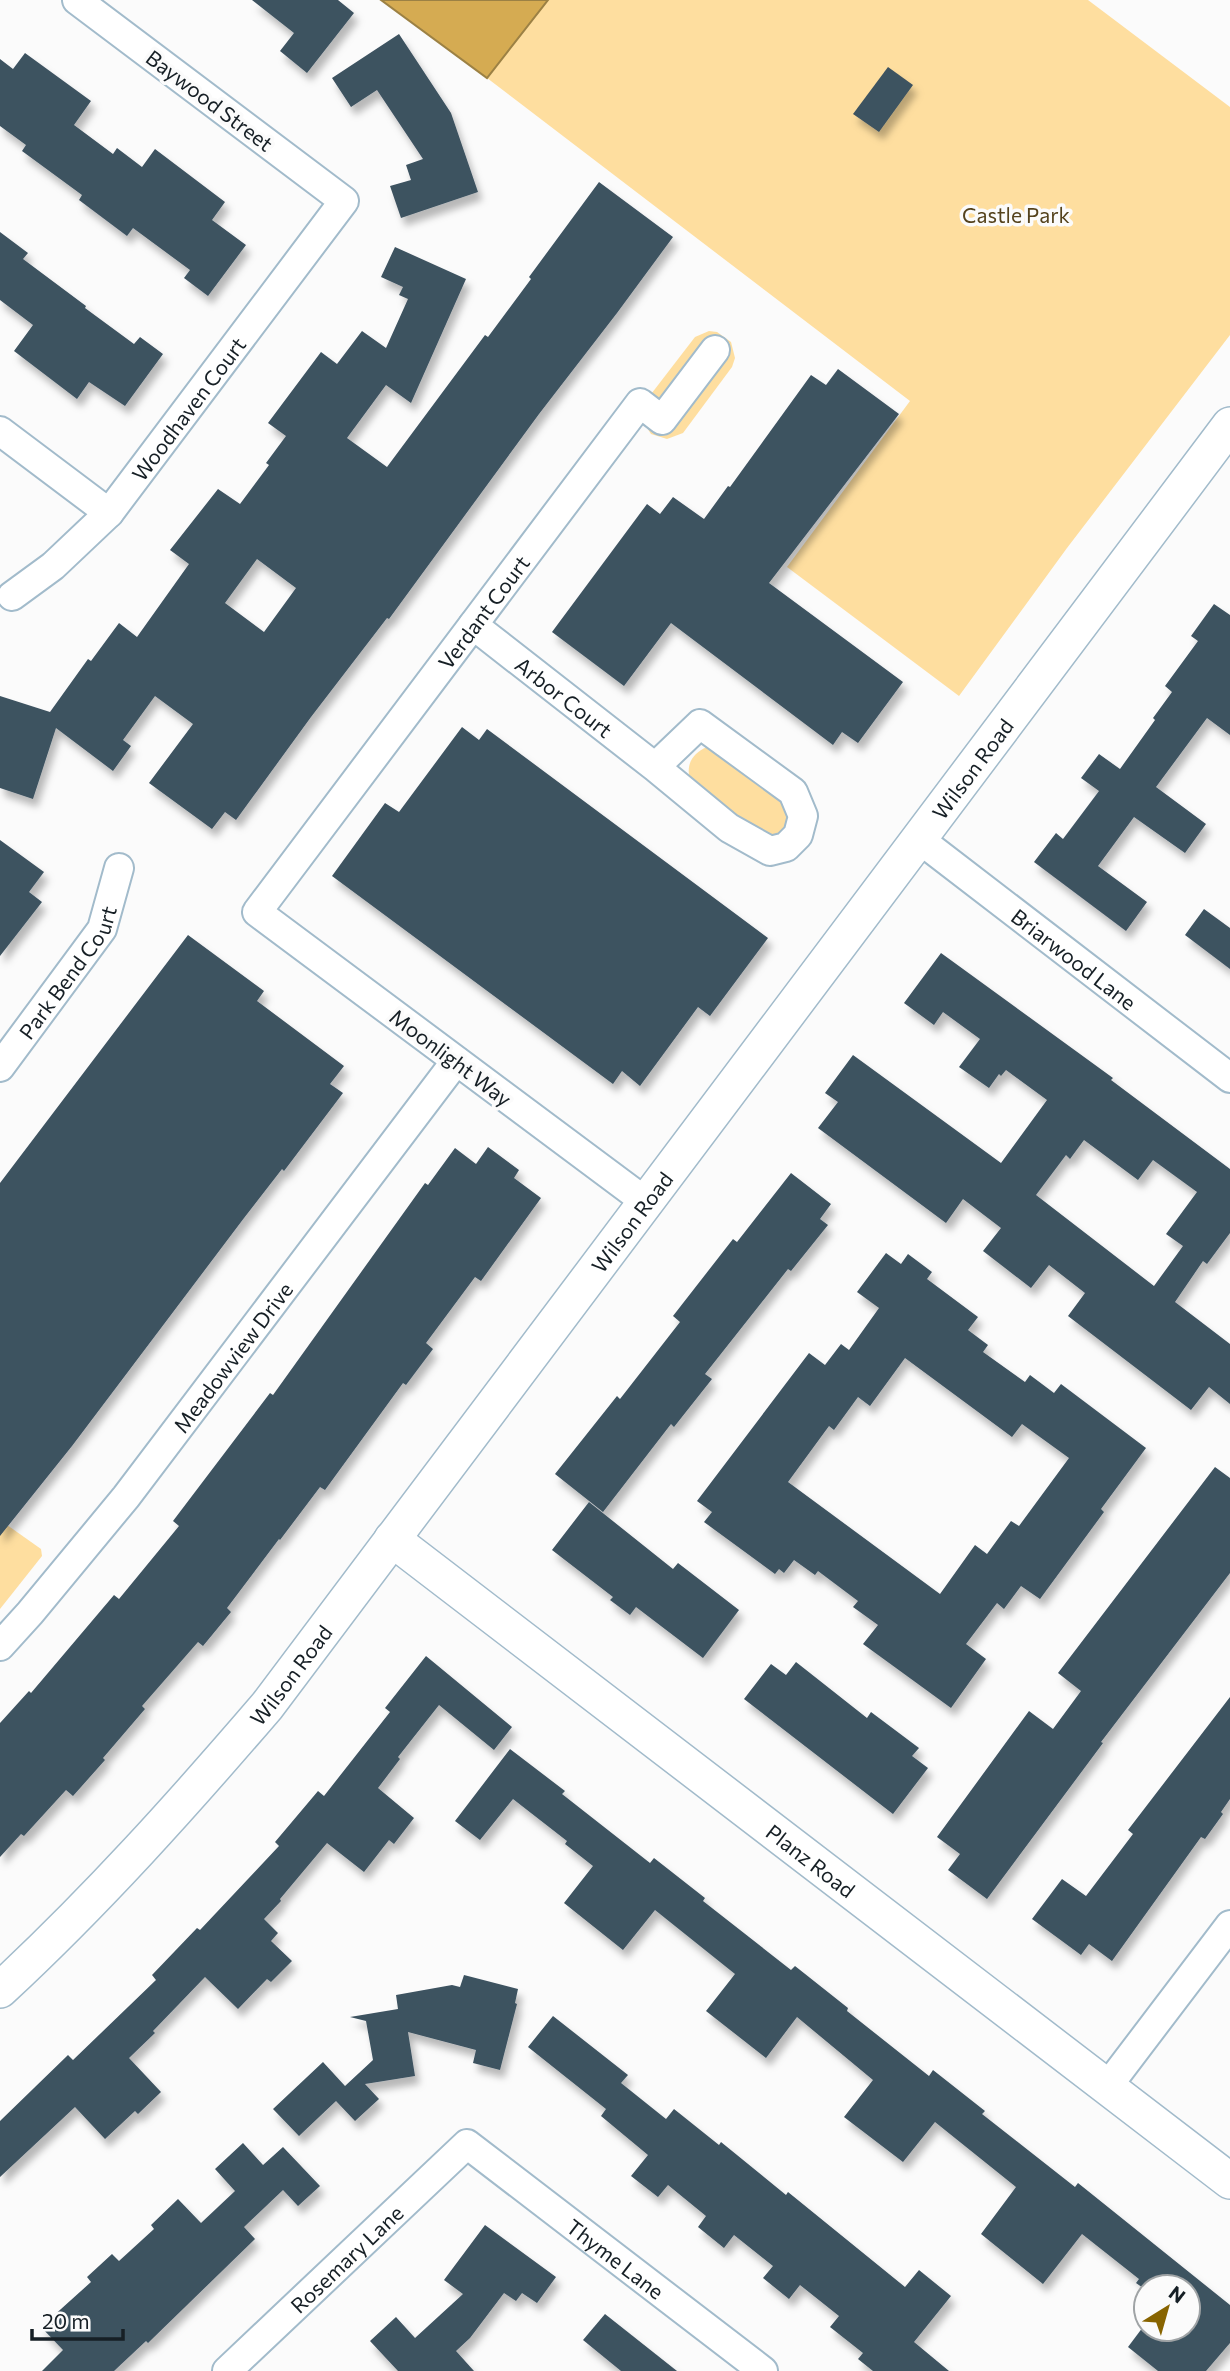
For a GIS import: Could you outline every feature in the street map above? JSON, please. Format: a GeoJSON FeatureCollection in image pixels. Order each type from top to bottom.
{"type":"FeatureCollection","features":[{"type":"Feature","properties":{"kind":"street","name":"Baywood Street"},"geometry":{"type":"LineString","coordinates":[[77,0],[344,201]]}},
{"type":"Feature","properties":{"kind":"street","name":"Woodhaven Court"},"geometry":{"type":"LineString","coordinates":[[12,596],[53,566],[109,513],[344,201]]}},
{"type":"Feature","properties":{"kind":"street","name":"Verdant Court"},"geometry":{"type":"LineString","coordinates":[[257,912],[640,403],[662,420],[715,350]]}},
{"type":"Feature","properties":{"kind":"street","name":"Wilson Road"},"geometry":{"type":"LineString","coordinates":[[0,1990],[47,1946],[160,1829],[267,1706],[1230,425]]}},
{"type":"Feature","properties":{"kind":"street"},"geometry":{"type":"LineString","coordinates":[[0,431],[109,513]]}},
{"type":"Feature","properties":{"kind":"street","name":"Arbor Court"},"geometry":{"type":"LineString","coordinates":[[473,625],[729,828],[770,851],[786,847],[798,835],[803,816],[793,792],[700,724],[654,767]]}},
{"type":"Feature","properties":{"kind":"street","name":"Briarwood Lane"},"geometry":{"type":"LineString","coordinates":[[919,839],[1230,1078]]}},
{"type":"Feature","properties":{"kind":"street","name":"Park Bend Court"},"geometry":{"type":"LineString","coordinates":[[0,1067],[102,929],[119,868]]}},
{"type":"Feature","properties":{"kind":"street","name":"Moonlight Way"},"geometry":{"type":"LineString","coordinates":[[257,912],[646,1202]]}},
{"type":"Feature","properties":{"kind":"street","name":"Meadowview Drive"},"geometry":{"type":"LineString","coordinates":[[0,1646],[126,1497],[456,1061]]}},
{"type":"Feature","properties":{"kind":"street","name":"Planz Road"},"geometry":{"type":"LineString","coordinates":[[391,1539],[1230,2181]]}},
{"type":"Feature","properties":{"kind":"street"},"geometry":{"type":"LineString","coordinates":[[1107,2087],[1230,1924]]}},
{"type":"Feature","properties":{"kind":"street","name":"Rosemary Lane"},"geometry":{"type":"LineString","coordinates":[[227,2371],[467,2144]]}},
{"type":"Feature","properties":{"kind":"street","name":"Thyme Lane"},"geometry":{"type":"LineString","coordinates":[[467,2144],[763,2371]]}},
{"type":"Feature","properties":{"kind":"green space","name":"Castle Park"},"geometry":{"type":"Polygon","coordinates":[[[548,0],[1088,0],[1230,107],[1230,335],[1067,548],[959,696],[787,567],[910,401],[487,78],[548,0]]]}},
{"type":"Feature","properties":{"kind":"green space"},"geometry":{"type":"Polygon","coordinates":[[[709,331],[717,332],[731,342],[735,358],[732,367],[683,433],[667,439],[651,434],[642,420],[645,402],[695,337],[709,331]]]}},
{"type":"Feature","properties":{"kind":"green space"},"geometry":{"type":"Polygon","coordinates":[[[707,747],[716,747],[792,800],[800,824],[769,842],[691,783],[691,761],[707,747]]]}},
{"type":"Feature","properties":{"kind":"green space"},"geometry":{"type":"Polygon","coordinates":[[[0,1520],[41,1549],[42,1556],[0,1609],[0,1520]]]}},
{"type":"Feature","properties":{"kind":"shaded area"},"geometry":{"type":"Polygon","coordinates":[[[381,0],[548,0],[487,78],[381,0]]]}},
{"type":"Feature","properties":{"kind":"building"},"geometry":{"type":"Polygon","coordinates":[[[252,0],[338,0],[354,13],[307,73],[280,51],[294,33],[252,0]]]}},
{"type":"Feature","properties":{"kind":"building"},"geometry":{"type":"Polygon","coordinates":[[[399,34],[451,113],[478,192],[401,218],[390,186],[411,180],[406,165],[423,159],[377,90],[351,107],[332,78],[399,34]]]}},
{"type":"Feature","properties":{"kind":"building"},"geometry":{"type":"Polygon","coordinates":[[[25,53],[91,101],[74,125],[113,154],[117,148],[142,167],[155,149],[225,202],[212,220],[246,245],[208,296],[184,278],[190,270],[133,228],[127,236],[79,200],[82,195],[22,151],[26,145],[0,126],[0,59],[13,69],[25,53]]]}},
{"type":"Feature","properties":{"kind":"building"},"geometry":{"type":"Polygon","coordinates":[[[888,67],[913,85],[879,132],[853,114],[888,67]]]}},
{"type":"Feature","properties":{"kind":"building"},"geometry":{"type":"Polygon","coordinates":[[[599,182],[673,237],[236,820],[225,812],[212,829],[149,783],[193,724],[155,696],[123,740],[131,746],[113,771],[56,728],[33,799],[0,788],[0,696],[50,712],[88,659],[91,661],[119,623],[137,637],[189,564],[170,550],[218,489],[240,504],[269,465],[266,463],[286,436],[268,423],[321,352],[337,364],[362,331],[386,348],[408,299],[399,295],[403,287],[381,277],[395,247],[466,279],[411,403],[386,385],[347,438],[387,467],[485,335],[488,337],[531,279],[529,277],[599,182]],[[257,559],[225,603],[264,632],[296,588],[257,559]]]}},
{"type":"Feature","properties":{"kind":"building"},"geometry":{"type":"Polygon","coordinates":[[[0,232],[28,253],[23,259],[86,306],[85,308],[134,344],[140,337],[163,354],[125,406],[89,382],[77,399],[14,351],[33,325],[0,300],[0,232]]]}},
{"type":"Feature","properties":{"kind":"building"},"geometry":{"type":"Polygon","coordinates":[[[838,369],[899,414],[769,583],[903,682],[858,743],[842,732],[833,745],[671,623],[624,686],[552,632],[647,504],[660,514],[673,497],[704,519],[811,375],[826,385],[838,369]]]}},
{"type":"Feature","properties":{"kind":"building"},"geometry":{"type":"Polygon","coordinates":[[[1214,604],[1230,615],[1230,735],[1207,718],[1156,787],[1206,824],[1185,853],[1134,817],[1098,866],[1147,902],[1126,931],[1034,862],[1056,833],[1063,839],[1099,791],[1081,778],[1099,754],[1120,769],[1155,720],[1153,718],[1172,692],[1165,686],[1198,641],[1191,636],[1214,604]]]}},
{"type":"Feature","properties":{"kind":"building"},"geometry":{"type":"Polygon","coordinates":[[[462,727],[479,740],[487,729],[768,938],[710,1016],[698,1007],[640,1086],[622,1071],[613,1084],[332,876],[385,803],[399,812],[462,727]]]}},
{"type":"Feature","properties":{"kind":"building"},"geometry":{"type":"Polygon","coordinates":[[[0,840],[44,872],[29,892],[42,902],[0,956],[0,840]]]}},
{"type":"Feature","properties":{"kind":"building"},"geometry":{"type":"Polygon","coordinates":[[[1204,909],[1230,928],[1230,969],[1185,935],[1204,909]]]}},
{"type":"Feature","properties":{"kind":"building"},"geometry":{"type":"Polygon","coordinates":[[[188,935],[264,991],[257,1001],[344,1066],[330,1084],[343,1093],[0,1536],[0,1183],[188,935]]]}},
{"type":"Feature","properties":{"kind":"building"},"geometry":{"type":"Polygon","coordinates":[[[941,953],[1113,1078],[1111,1080],[1230,1169],[1230,1233],[1207,1264],[1203,1261],[1175,1302],[1230,1344],[1230,1404],[1209,1387],[1191,1410],[1068,1316],[1085,1293],[1049,1265],[1031,1288],[983,1251],[1001,1228],[963,1199],[946,1223],[818,1128],[838,1102],[825,1093],[853,1055],[1001,1163],[1047,1100],[1006,1070],[1001,1076],[999,1074],[989,1088],[959,1067],[980,1039],[943,1012],[934,1025],[904,1003],[941,953]],[[1084,1140],[1070,1159],[1066,1155],[1036,1195],[1154,1286],[1183,1246],[1166,1234],[1197,1192],[1153,1160],[1138,1180],[1084,1140]]]}},
{"type":"Feature","properties":{"kind":"building"},"geometry":{"type":"Polygon","coordinates":[[[488,1147],[519,1170],[514,1178],[541,1198],[481,1281],[475,1277],[426,1343],[433,1349],[406,1385],[403,1383],[325,1490],[320,1487],[227,1608],[231,1612],[203,1646],[198,1642],[142,1706],[145,1709],[73,1796],[66,1790],[24,1836],[21,1834],[0,1857],[0,1723],[29,1691],[31,1693],[114,1595],[119,1599],[179,1526],[173,1521],[270,1393],[273,1395],[425,1183],[428,1185],[455,1148],[476,1164],[488,1147]]]}},
{"type":"Feature","properties":{"kind":"building"},"geometry":{"type":"Polygon","coordinates":[[[791,1173],[831,1204],[820,1219],[828,1225],[791,1271],[788,1269],[705,1374],[712,1379],[674,1427],[671,1424],[603,1512],[555,1474],[617,1396],[620,1399],[680,1322],[673,1316],[733,1239],[737,1242],[791,1173]]]}},
{"type":"Feature","properties":{"kind":"building"},"geometry":{"type":"Polygon","coordinates":[[[886,1253],[901,1264],[908,1254],[932,1272],[927,1279],[978,1317],[968,1330],[988,1345],[983,1352],[1025,1382],[1030,1375],[1054,1393],[1061,1384],[1146,1448],[1101,1509],[1104,1512],[1040,1599],[1021,1586],[1004,1609],[997,1603],[966,1644],[986,1659],[951,1708],[863,1644],[878,1625],[853,1607],[858,1601],[818,1571],[815,1575],[794,1560],[784,1573],[779,1569],[775,1574],[704,1522],[712,1512],[697,1501],[809,1353],[825,1365],[841,1344],[849,1350],[879,1308],[857,1292],[886,1253]],[[905,1358],[870,1406],[858,1397],[834,1430],[829,1426],[788,1482],[940,1594],[975,1545],[987,1554],[1011,1521],[1019,1526],[1069,1458],[1022,1424],[1012,1437],[905,1358]]]}},
{"type":"Feature","properties":{"kind":"building"},"geometry":{"type":"Polygon","coordinates":[[[1215,1467],[1230,1478],[1230,1573],[1101,1742],[1103,1743],[987,1899],[948,1870],[960,1854],[937,1837],[1029,1711],[1053,1729],[1081,1691],[1058,1673],[1215,1467]]]}},
{"type":"Feature","properties":{"kind":"building"},"geometry":{"type":"Polygon","coordinates":[[[589,1502],[673,1569],[678,1563],[739,1610],[703,1658],[636,1607],[630,1615],[610,1600],[613,1597],[552,1550],[589,1502]]]}},
{"type":"Feature","properties":{"kind":"building"},"geometry":{"type":"Polygon","coordinates":[[[426,1656],[512,1727],[494,1750],[439,1705],[398,1757],[400,1759],[378,1788],[414,1818],[394,1844],[389,1840],[364,1872],[327,1843],[264,1919],[278,1933],[271,1941],[292,1961],[271,1982],[267,1979],[238,2009],[205,1977],[129,2058],[161,2092],[138,2114],[135,2111],[105,2139],[75,2107],[0,2177],[0,2121],[68,2055],[73,2060],[156,1980],[152,1975],[197,1928],[200,1930],[279,1846],[275,1842],[318,1791],[324,1796],[390,1712],[385,1708],[426,1656]]]}},
{"type":"Feature","properties":{"kind":"building"},"geometry":{"type":"Polygon","coordinates":[[[796,1662],[867,1718],[871,1712],[919,1748],[912,1756],[928,1768],[893,1814],[744,1699],[771,1664],[786,1675],[796,1662]]]}},
{"type":"Feature","properties":{"kind":"building"},"geometry":{"type":"Polygon","coordinates":[[[1230,1697],[1230,1799],[1221,1812],[1223,1814],[1205,1839],[1201,1837],[1112,1961],[1089,1944],[1081,1955],[1032,1919],[1062,1879],[1086,1896],[1133,1834],[1128,1830],[1230,1697]]]}},
{"type":"Feature","properties":{"kind":"building"},"geometry":{"type":"Polygon","coordinates":[[[510,1749],[565,1791],[562,1794],[650,1863],[654,1858],[705,1898],[703,1901],[791,1970],[795,1966],[929,2076],[933,2070],[985,2111],[982,2114],[1075,2187],[1078,2183],[1190,2273],[1132,2273],[1082,2234],[1043,2284],[981,2234],[1016,2187],[935,2122],[903,2162],[844,2117],[873,2080],[797,2017],[766,2058],[706,2011],[735,1974],[655,1910],[623,1950],[564,1903],[593,1866],[565,1844],[567,1841],[513,1799],[480,1840],[455,1821],[510,1749]]]}},
{"type":"Feature","properties":{"kind":"building"},"geometry":{"type":"Polygon","coordinates":[[[464,1975],[518,1989],[517,2004],[500,2070],[473,2063],[476,2050],[408,2032],[415,2076],[365,2084],[379,2099],[355,2121],[336,2101],[299,2136],[273,2109],[323,2062],[345,2086],[373,2060],[366,2021],[350,2017],[398,2009],[396,1995],[452,1985],[460,1987],[464,1975]]]}},
{"type":"Feature","properties":{"kind":"building"},"geometry":{"type":"Polygon","coordinates":[[[553,2016],[628,2075],[621,2083],[666,2119],[674,2109],[719,2145],[721,2142],[786,2195],[788,2192],[905,2287],[919,2270],[951,2296],[914,2342],[949,2371],[873,2371],[858,2359],[863,2353],[830,2327],[839,2316],[800,2285],[789,2299],[763,2278],[773,2266],[734,2235],[724,2248],[698,2227],[706,2216],[668,2185],[658,2197],[631,2176],[648,2155],[601,2116],[606,2109],[528,2047],[553,2016]]]}},
{"type":"Feature","properties":{"kind":"building"},"geometry":{"type":"Polygon","coordinates":[[[243,2143],[263,2165],[283,2147],[320,2186],[298,2206],[283,2190],[244,2227],[255,2239],[148,2343],[146,2341],[114,2371],[42,2371],[63,2350],[41,2327],[91,2282],[87,2277],[112,2254],[119,2261],[154,2229],[151,2225],[178,2199],[201,2223],[235,2191],[215,2169],[243,2143]]]}},
{"type":"Feature","properties":{"kind":"building"},"geometry":{"type":"Polygon","coordinates":[[[485,2225],[556,2277],[537,2303],[522,2293],[516,2301],[504,2293],[470,2338],[456,2351],[474,2371],[398,2371],[370,2341],[396,2317],[415,2338],[463,2294],[444,2280],[485,2225]]]}},
{"type":"Feature","properties":{"kind":"building"},"geometry":{"type":"Polygon","coordinates":[[[1202,2283],[1230,2305],[1230,2343],[1206,2371],[1158,2371],[1128,2347],[1132,2342],[1202,2343],[1202,2283]]]}},
{"type":"Feature","properties":{"kind":"building"},"geometry":{"type":"Polygon","coordinates":[[[605,2314],[677,2371],[621,2371],[583,2340],[605,2314]]]}}]}
